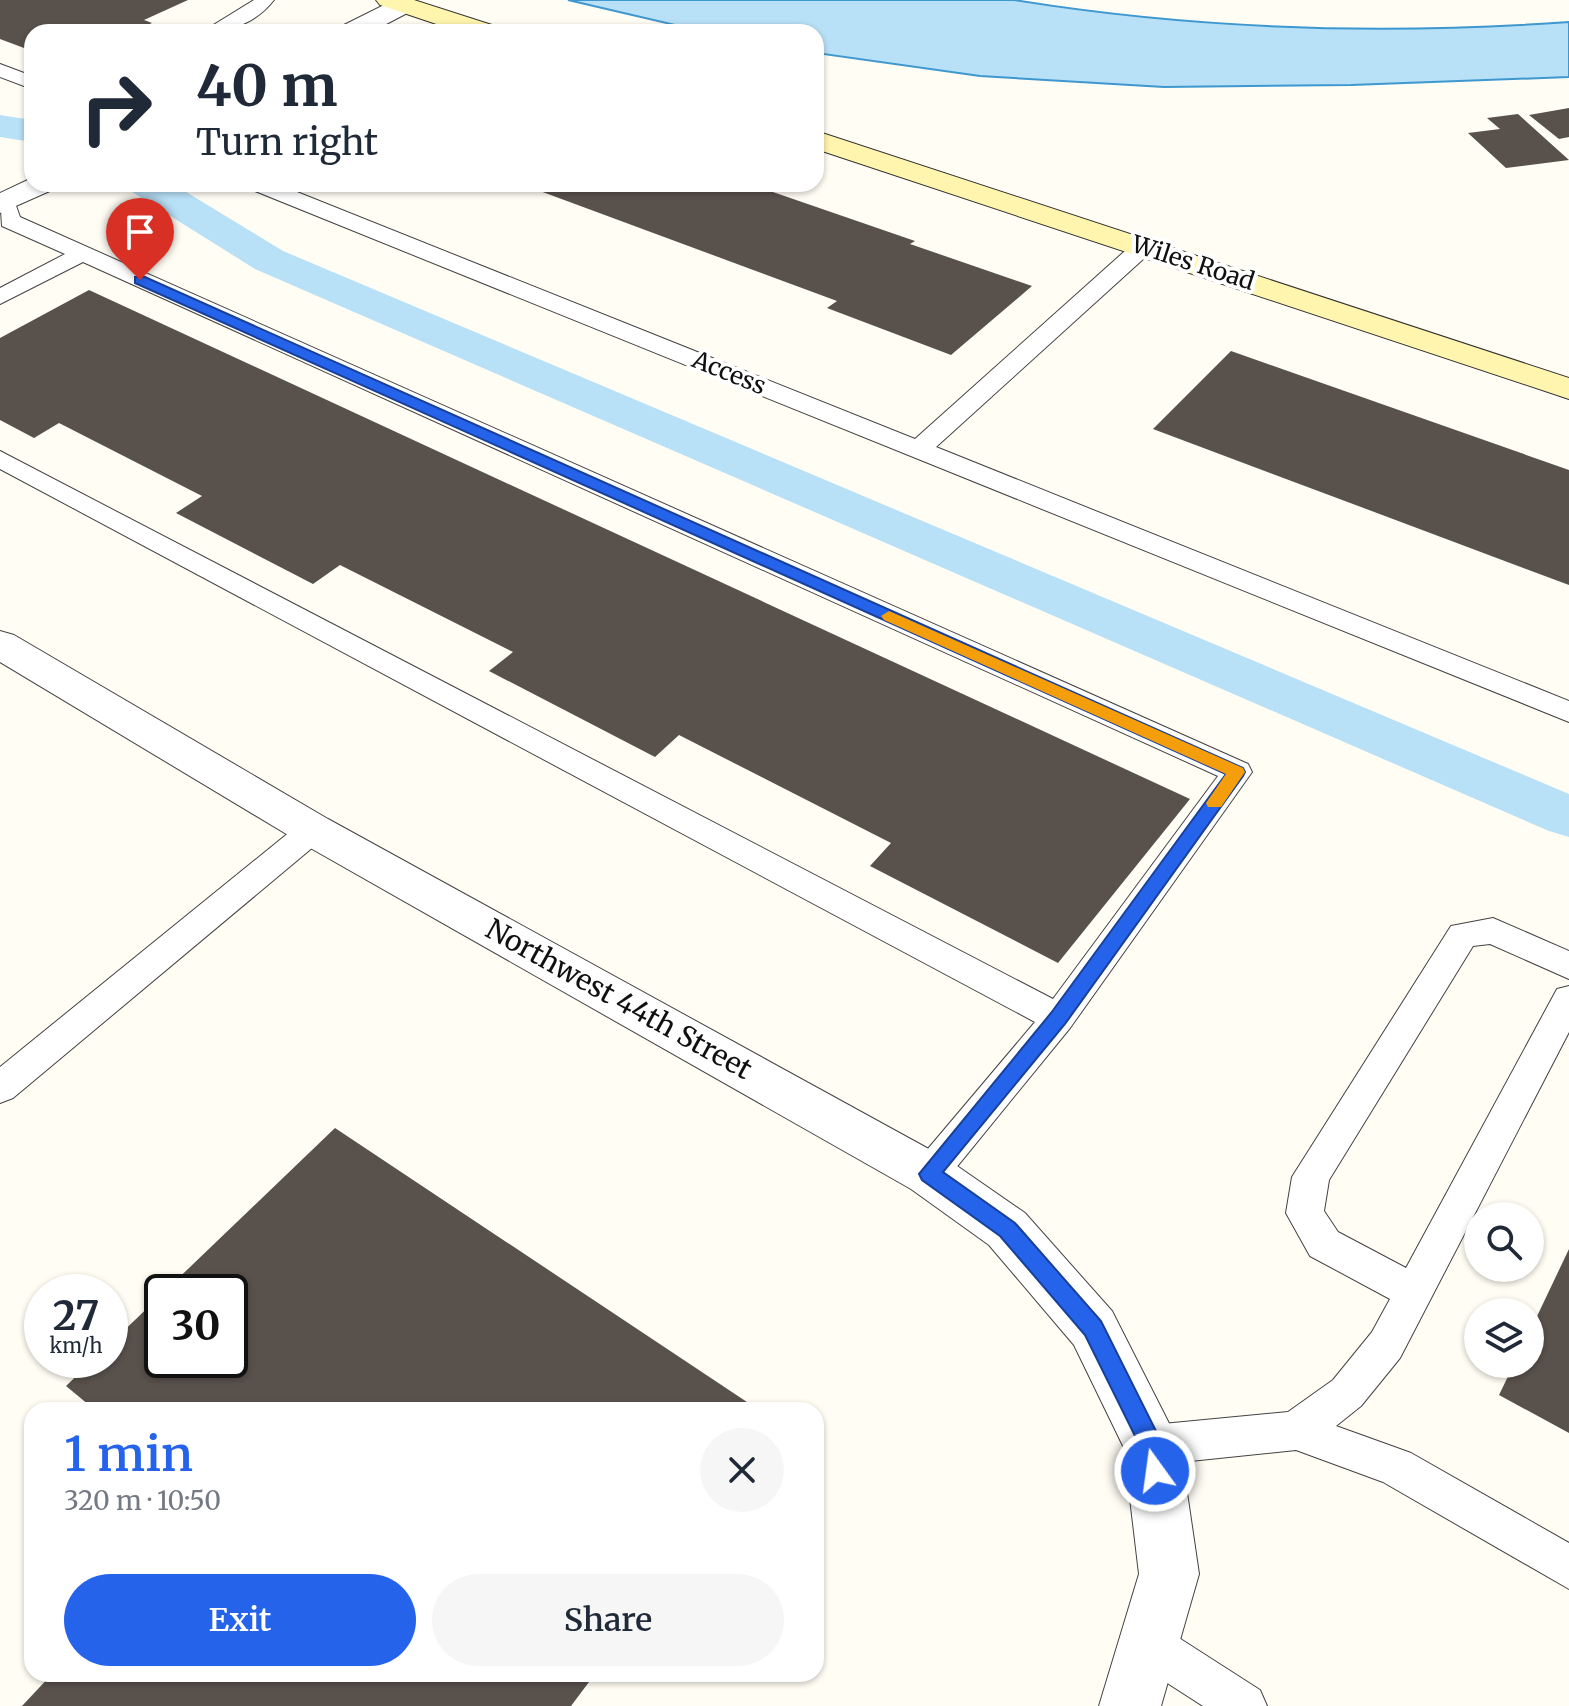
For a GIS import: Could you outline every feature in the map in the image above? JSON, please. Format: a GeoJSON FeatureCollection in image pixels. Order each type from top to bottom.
{"type":"FeatureCollection","features":[{"type":"Feature","properties":{"kind":"street"},"geometry":{"type":"LineString","coordinates":[[364,24],[397,3],[461,24]]}},
{"type":"Feature","properties":{"kind":"street","name":"Wiles Road"},"geometry":{"type":"LineString","coordinates":[[824,143],[1569,389]]}},
{"type":"Feature","properties":{"kind":"street"},"geometry":{"type":"LineString","coordinates":[[2,202],[24,192]]}},
{"type":"Feature","properties":{"kind":"street","name":"Northwest 44th Street"},"geometry":{"type":"LineString","coordinates":[[0,644],[313,830],[929,1174],[1007,1229],[1093,1328],[1152,1445],[1169,1574],[1130,1706]]}},
{"type":"Feature","properties":{"kind":"lane"},"geometry":{"type":"LineString","coordinates":[[227,24],[252,12],[265,0]]}},
{"type":"Feature","properties":{"kind":"lane"},"geometry":{"type":"LineString","coordinates":[[0,70],[24,80]]}},
{"type":"Feature","properties":{"kind":"lane","name":"Access"},"geometry":{"type":"LineString","coordinates":[[278,192],[1569,712]]}},
{"type":"Feature","properties":{"kind":"lane"},"geometry":{"type":"LineString","coordinates":[[2,202],[10,221],[1237,772],[1058,1018],[929,1174]]}},
{"type":"Feature","properties":{"kind":"lane"},"geometry":{"type":"LineString","coordinates":[[919,449],[1143,247]]}},
{"type":"Feature","properties":{"kind":"lane"},"geometry":{"type":"LineString","coordinates":[[0,297],[82,254]]}},
{"type":"Feature","properties":{"kind":"lane"},"geometry":{"type":"LineString","coordinates":[[0,459],[1058,1018]]}},
{"type":"Feature","properties":{"kind":"lane"},"geometry":{"type":"LineString","coordinates":[[0,1088],[313,830]]}},
{"type":"Feature","properties":{"kind":"lane"},"geometry":{"type":"LineString","coordinates":[[1416,1293],[1324,1244],[1305,1213],[1311,1177],[1463,935],[1493,931],[1569,966]]}},
{"type":"Feature","properties":{"kind":"lane"},"geometry":{"type":"LineString","coordinates":[[1296,1431],[1347,1393],[1386,1345],[1569,999]]}},
{"type":"Feature","properties":{"kind":"lane"},"geometry":{"type":"LineString","coordinates":[[1152,1445],[1296,1431],[1396,1467],[1569,1567]]}},
{"type":"Feature","properties":{"kind":"lane"},"geometry":{"type":"LineString","coordinates":[[1149,1645],[1244,1706]]}},
{"type":"Feature","properties":{"kind":"water"},"geometry":{"type":"Polygon","coordinates":[[[568,0],[1014,0],[1222,24],[1360,29],[1569,22],[1569,77],[1351,85],[1164,87],[980,76],[824,54],[824,24],[671,24],[568,0]]]}},
{"type":"Feature","properties":{"kind":"building"},"geometry":{"type":"Polygon","coordinates":[[[0,0],[188,0],[144,20],[152,23],[150,24],[24,24],[24,48],[0,39],[0,0]]]}},
{"type":"Feature","properties":{"kind":"building"},"geometry":{"type":"Polygon","coordinates":[[[1569,108],[1569,137],[1559,139],[1529,115],[1569,108]]]}},
{"type":"Feature","properties":{"kind":"building"},"geometry":{"type":"Polygon","coordinates":[[[1518,114],[1569,160],[1506,168],[1468,133],[1500,129],[1487,118],[1518,114]]]}},
{"type":"Feature","properties":{"kind":"building"},"geometry":{"type":"Polygon","coordinates":[[[543,192],[773,192],[1032,286],[951,355],[827,308],[837,301],[543,192]]]}},
{"type":"Feature","properties":{"kind":"building"},"geometry":{"type":"Polygon","coordinates":[[[89,290],[1190,799],[1058,963],[870,866],[891,843],[679,735],[655,757],[489,671],[513,652],[340,565],[313,584],[176,513],[202,496],[59,423],[34,438],[0,420],[0,338],[89,290]]]}},
{"type":"Feature","properties":{"kind":"building"},"geometry":{"type":"Polygon","coordinates":[[[1231,351],[1569,470],[1569,585],[1153,429],[1231,351]]]}},
{"type":"Feature","properties":{"kind":"building"},"geometry":{"type":"Polygon","coordinates":[[[335,1128],[747,1402],[85,1402],[66,1386],[74,1378],[128,1378],[128,1327],[144,1311],[144,1378],[248,1378],[248,1274],[183,1274],[335,1128]]]}},
{"type":"Feature","properties":{"kind":"building"},"geometry":{"type":"Polygon","coordinates":[[[1569,1249],[1569,1433],[1499,1395],[1507,1378],[1544,1378],[1544,1302],[1569,1249]]]}},
{"type":"Feature","properties":{"kind":"building"},"geometry":{"type":"Polygon","coordinates":[[[44,1682],[589,1682],[571,1706],[22,1706],[44,1682]]]}},
{"type":"Feature","properties":{"kind":"waterway"},"geometry":{"type":"LineString","coordinates":[[0,126],[24,130]]}},
{"type":"Feature","properties":{"kind":"waterway"},"geometry":{"type":"LineString","coordinates":[[159,192],[269,260],[1569,817]]}},
{"type":"Feature","properties":{"kind":"slow traffic"},"geometry":{"type":"LineString","coordinates":[[889,616],[1237,772],[1215,803]]}},
{"type":"Feature","properties":{"kind":"route"},"geometry":{"type":"LineString","coordinates":[[140,280],[1237,772],[1058,1018],[929,1174],[1007,1229],[1093,1328],[1152,1445],[1155,1471]]}}]}
